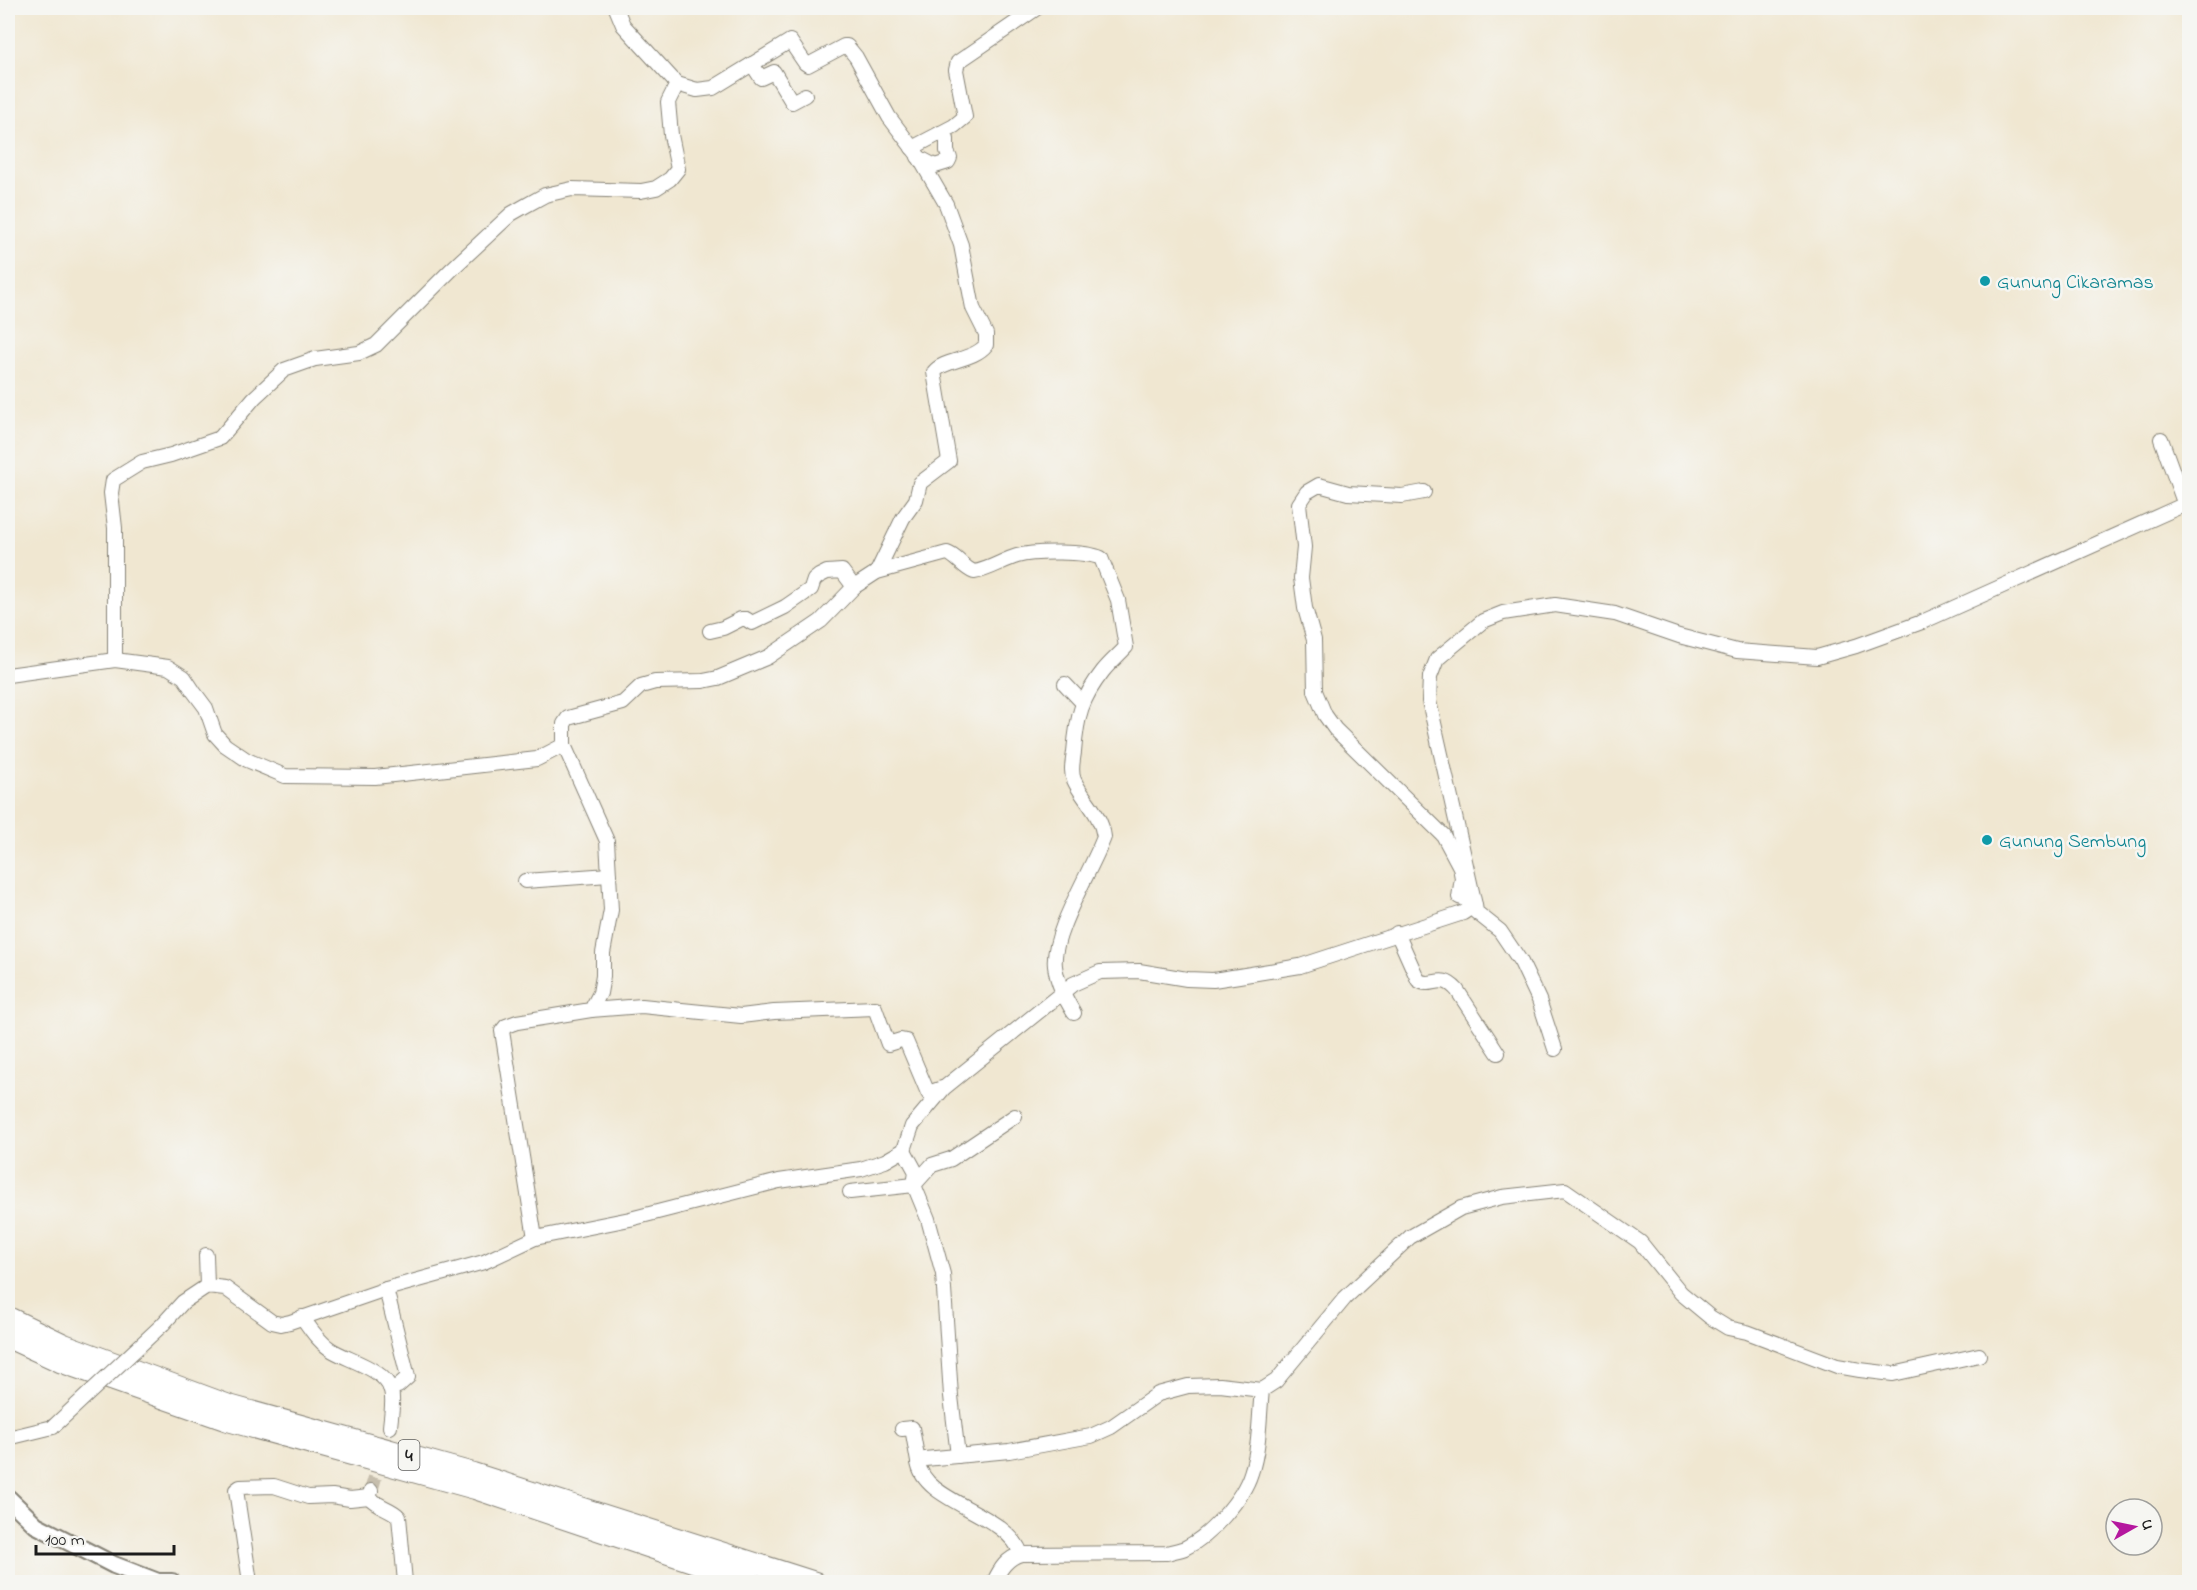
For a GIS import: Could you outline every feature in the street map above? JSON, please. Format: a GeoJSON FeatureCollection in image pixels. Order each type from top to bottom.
{"type":"FeatureCollection","features":[{"type":"Feature","properties":{"kind":"highway","name":"4"},"geometry":{"type":"LineString","coordinates":[[8,1317],[64,1344],[229,1405],[473,1473],[815,1582]]}},
{"type":"Feature","properties":{"kind":"highway","name":"4"},"geometry":{"type":"LineString","coordinates":[[8,1338],[60,1362],[228,1421],[475,1489],[752,1582]]}},
{"type":"Feature","properties":{"kind":"main road"},"geometry":{"type":"LineString","coordinates":[[8,1498],[36,1525],[114,1565],[158,1582],[172,1582]]}},
{"type":"Feature","properties":{"kind":"street"},"geometry":{"type":"LineString","coordinates":[[616,8],[623,25],[677,84],[696,90],[713,88],[790,41],[808,65],[847,46],[856,57],[889,117],[915,152],[946,204],[961,245],[973,308],[986,334],[986,345],[970,357],[939,367],[934,372],[949,461],[920,483],[916,500],[903,519],[877,572]]}},
{"type":"Feature","properties":{"kind":"street"},"geometry":{"type":"LineString","coordinates":[[915,152],[965,117],[957,64],[1037,8]]}},
{"type":"Feature","properties":{"kind":"street"},"geometry":{"type":"LineString","coordinates":[[752,64],[761,78],[774,72],[792,102],[805,95]]}},
{"type":"Feature","properties":{"kind":"street"},"geometry":{"type":"LineString","coordinates":[[116,660],[115,528],[111,493],[113,480],[142,462],[171,455],[220,438],[254,398],[284,370],[315,359],[359,353],[376,345],[453,268],[512,214],[545,195],[572,189],[640,191],[656,188],[670,179],[678,169],[671,135],[668,102],[677,84]]}},
{"type":"Feature","properties":{"kind":"street"},"geometry":{"type":"LineString","coordinates":[[915,152],[935,166],[948,162],[950,158],[947,152],[947,139],[940,133]]}},
{"type":"Feature","properties":{"kind":"street"},"geometry":{"type":"LineString","coordinates":[[1555,1049],[1539,1000],[1521,962],[1500,931],[1476,912],[1429,701],[1430,677],[1437,659],[1483,621],[1503,613],[1555,605],[1615,614],[1679,636],[1737,651],[1817,657],[1856,646],[1922,622],[2187,503],[2161,439]]}},
{"type":"Feature","properties":{"kind":"street"},"geometry":{"type":"LineString","coordinates":[[1424,492],[1393,496],[1348,493],[1319,485],[1313,487],[1299,504],[1304,547],[1301,578],[1314,640],[1315,691],[1325,715],[1335,729],[1376,771],[1443,835],[1460,867],[1462,878],[1459,897],[1470,900],[1475,905]]}},
{"type":"Feature","properties":{"kind":"street"},"geometry":{"type":"LineString","coordinates":[[591,1010],[600,993],[603,953],[611,910],[607,841],[564,744],[564,724],[573,716],[604,710],[623,703],[641,686],[655,681],[703,681],[718,678],[768,657],[821,621],[854,587],[877,572],[947,553],[974,572],[1018,556],[1038,553],[1101,558],[1118,600],[1126,647],[1104,669],[1083,702],[1076,726],[1073,778],[1090,802],[1103,827],[1104,837],[1057,942],[1055,965],[1062,992],[1074,1013]]}},
{"type":"Feature","properties":{"kind":"street"},"geometry":{"type":"LineString","coordinates":[[710,631],[723,628],[741,619],[752,622],[770,615],[811,589],[814,580],[826,572],[842,571],[854,587]]}},
{"type":"Feature","properties":{"kind":"street"},"geometry":{"type":"LineString","coordinates":[[8,675],[116,660],[168,667],[184,677],[206,708],[215,734],[225,745],[247,760],[285,776],[375,777],[537,759],[564,744]]}},
{"type":"Feature","properties":{"kind":"street"},"geometry":{"type":"LineString","coordinates":[[1065,684],[1083,702]]}},
{"type":"Feature","properties":{"kind":"street"},"geometry":{"type":"LineString","coordinates":[[525,881],[609,875]]}},
{"type":"Feature","properties":{"kind":"street"},"geometry":{"type":"LineString","coordinates":[[8,1438],[53,1428],[163,1324],[183,1302],[207,1286],[225,1288],[272,1322],[281,1324],[386,1289],[484,1262],[535,1238],[630,1219],[779,1181],[861,1169],[885,1161],[904,1149],[912,1126],[944,1088],[1062,992],[1073,984],[1100,972],[1139,970],[1187,979],[1213,980],[1290,968],[1463,913],[1475,905]]}},
{"type":"Feature","properties":{"kind":"street"},"geometry":{"type":"LineString","coordinates":[[1397,933],[1418,980],[1424,983],[1445,980],[1450,982],[1498,1053]]}},
{"type":"Feature","properties":{"kind":"street"},"geometry":{"type":"LineString","coordinates":[[535,1238],[502,1031],[506,1026],[591,1010],[642,1006],[741,1016],[774,1012],[875,1008],[878,1010],[888,1044],[906,1041],[928,1093],[944,1088]]}},
{"type":"Feature","properties":{"kind":"street"},"geometry":{"type":"LineString","coordinates":[[850,1192],[914,1185],[932,1165],[951,1159],[1015,1116]]}},
{"type":"Feature","properties":{"kind":"street"},"geometry":{"type":"LineString","coordinates":[[904,1149],[916,1172],[914,1185],[928,1219],[943,1274],[951,1396],[958,1456]]}},
{"type":"Feature","properties":{"kind":"street"},"geometry":{"type":"LineString","coordinates":[[918,1462],[926,1459],[1009,1451],[1091,1436],[1111,1427],[1158,1394],[1188,1386],[1220,1385],[1262,1390],[1276,1381],[1345,1298],[1410,1237],[1461,1208],[1502,1197],[1565,1190],[1640,1242],[1681,1293],[1710,1317],[1728,1328],[1747,1332],[1837,1366],[1893,1374],[1979,1355]]}},
{"type":"Feature","properties":{"kind":"street"},"geometry":{"type":"LineString","coordinates":[[206,1255],[207,1286]]}},
{"type":"Feature","properties":{"kind":"street"},"geometry":{"type":"LineString","coordinates":[[386,1289],[408,1377],[398,1386],[390,1388]]}},
{"type":"Feature","properties":{"kind":"street"},"geometry":{"type":"LineString","coordinates":[[302,1317],[311,1330],[331,1350],[366,1366],[386,1382],[390,1388],[390,1427]]}},
{"type":"Feature","properties":{"kind":"street"},"geometry":{"type":"LineString","coordinates":[[994,1582],[1007,1561],[1021,1554],[1167,1553],[1185,1548],[1200,1538],[1235,1502],[1246,1485],[1255,1459],[1262,1390]]}},
{"type":"Feature","properties":{"kind":"street"},"geometry":{"type":"LineString","coordinates":[[902,1429],[912,1428],[921,1470],[936,1488],[1001,1528],[1012,1537],[1021,1554]]}},
{"type":"Feature","properties":{"kind":"street"},"geometry":{"type":"LineString","coordinates":[[250,1582],[236,1490],[240,1487],[274,1486],[308,1497],[332,1496],[350,1499],[370,1494],[383,1509],[399,1517],[405,1582]]}},
{"type":"Feature","properties":{"kind":"tunnel"},"geometry":{"type":"LineString","coordinates":[[371,1491],[390,1427]]}},
{"type":"Feature","properties":{"kind":"place","name":"Gunung Cikaramas"},"geometry":{"type":"Point","coordinates":[1985,281]}},
{"type":"Feature","properties":{"kind":"place","name":"Gunung Sembung"},"geometry":{"type":"Point","coordinates":[1987,840]}}]}
